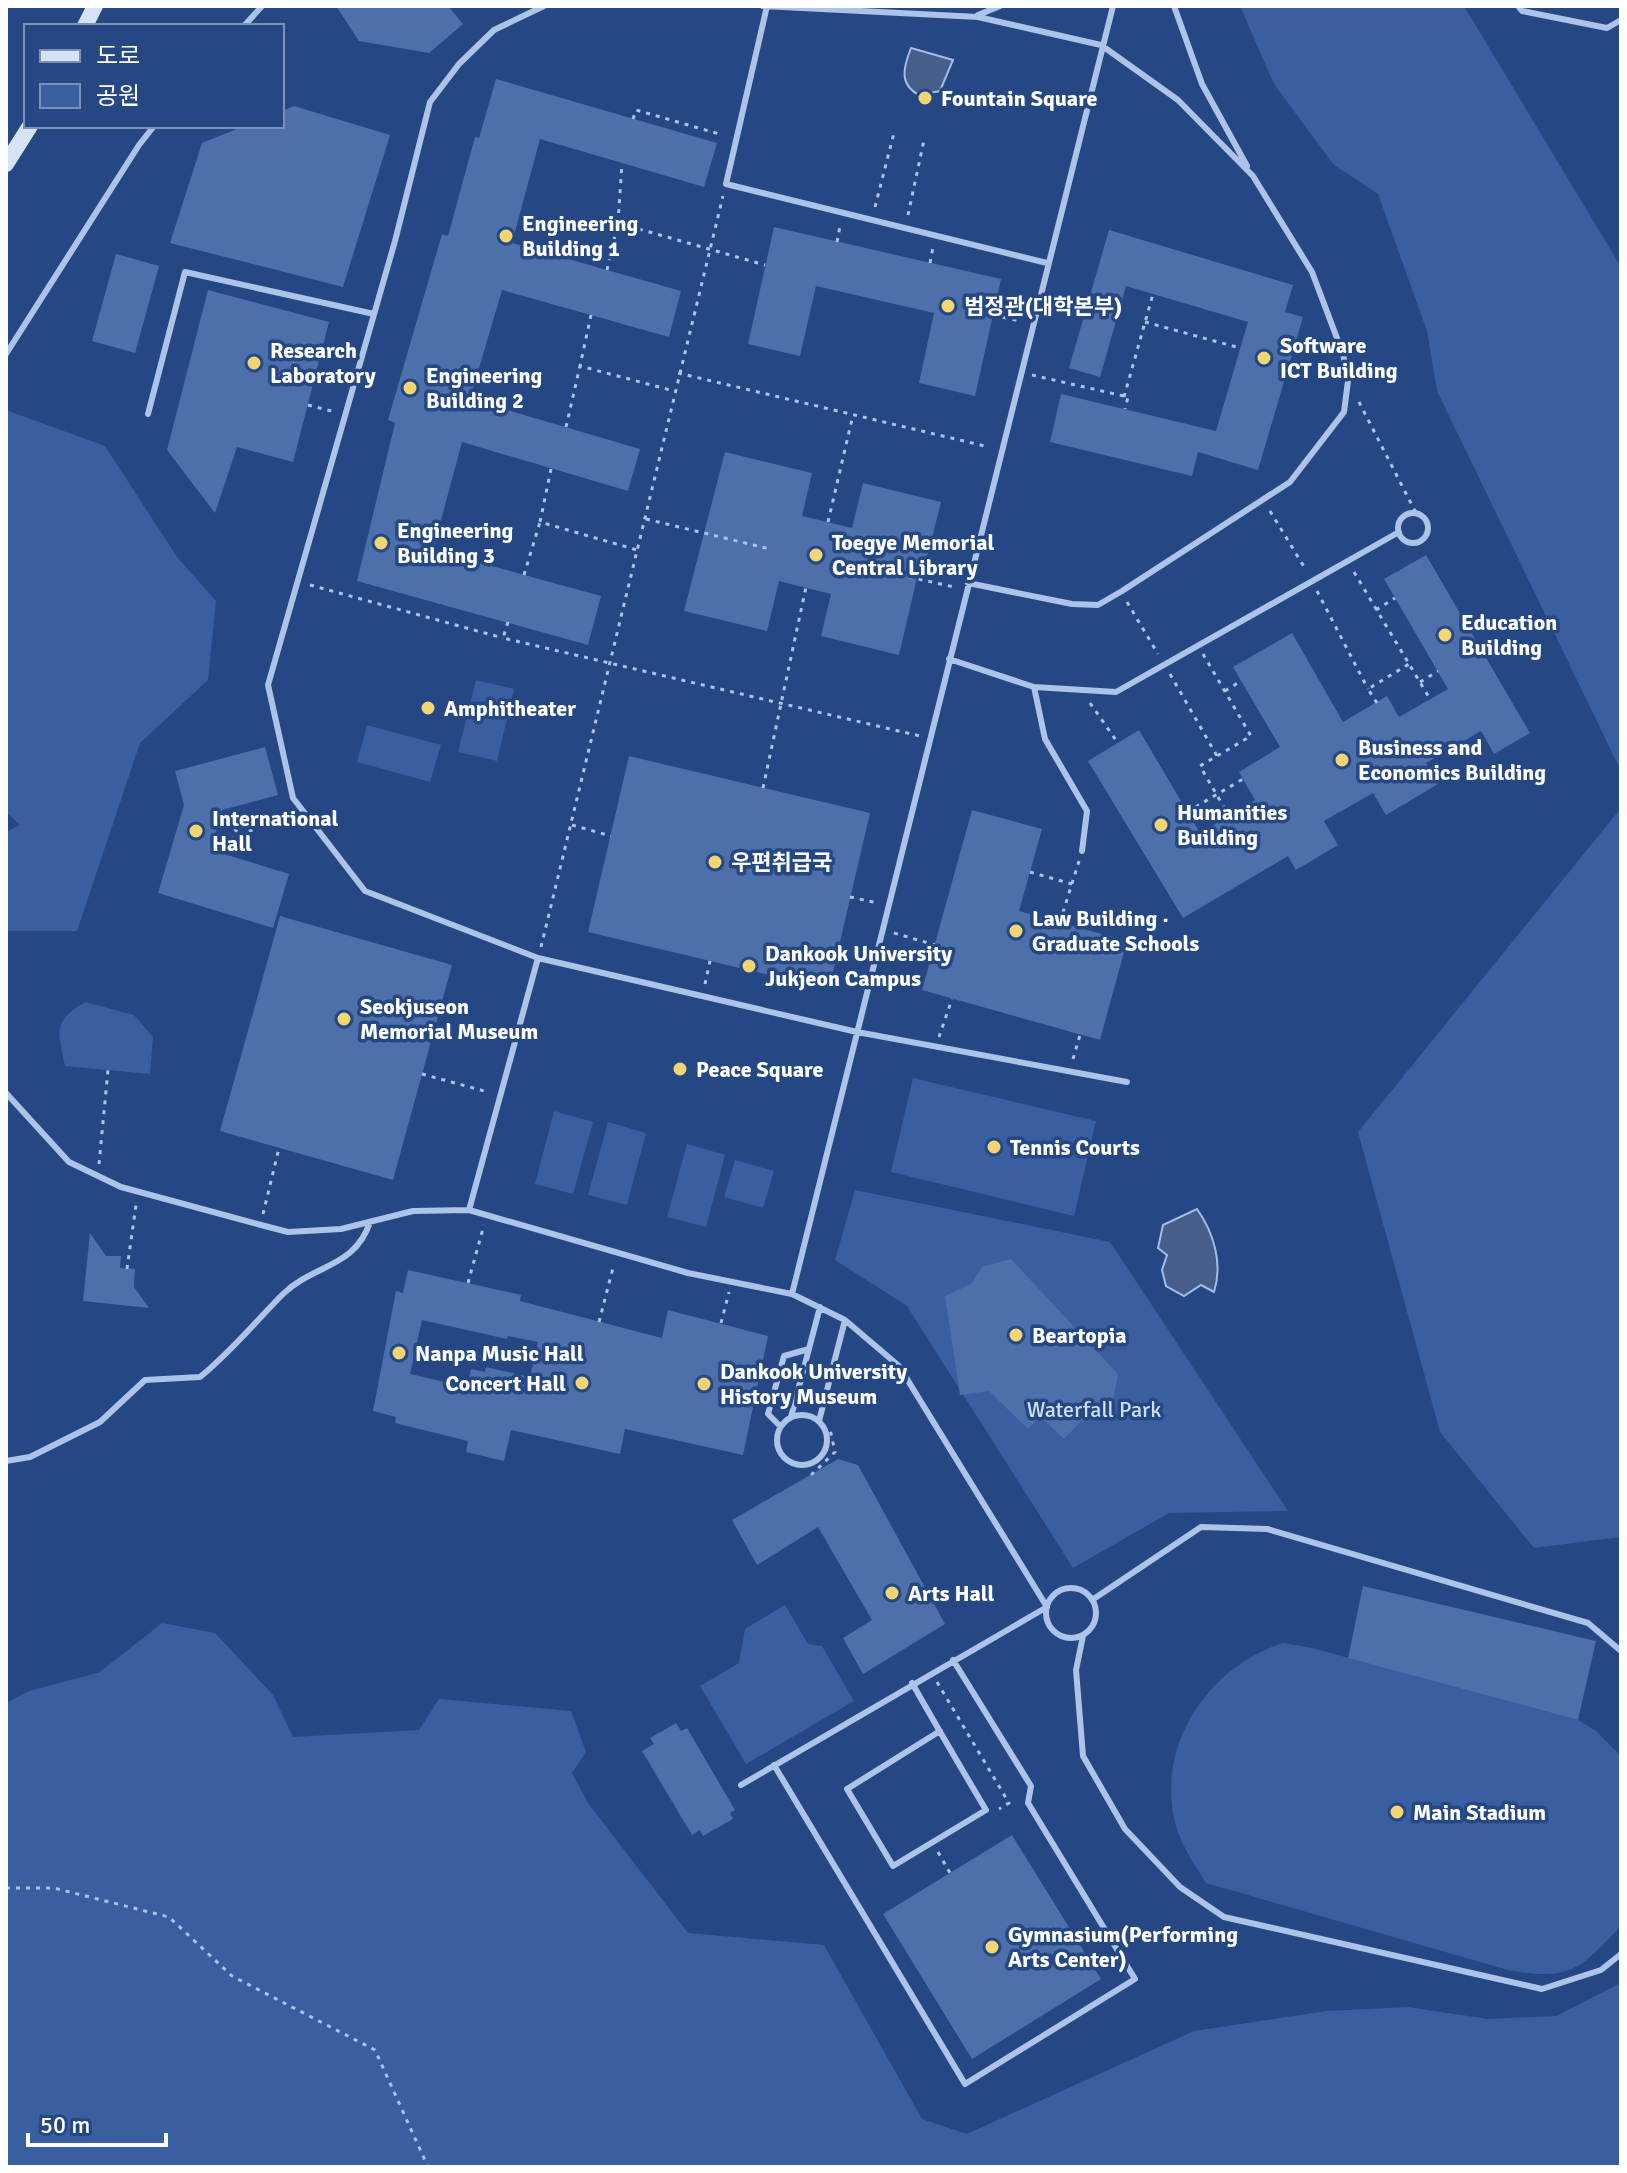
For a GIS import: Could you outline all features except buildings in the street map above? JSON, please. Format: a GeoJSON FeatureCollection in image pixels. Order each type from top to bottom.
{"type":"FeatureCollection","features":[{"type":"Feature","properties":{"kind":"main road"},"geometry":{"type":"LineString","coordinates":[[6,164],[29,128]]}},
{"type":"Feature","properties":{"kind":"lane"},"geometry":{"type":"LineString","coordinates":[[246,24],[262,6]]}},
{"type":"Feature","properties":{"kind":"lane"},"geometry":{"type":"LineString","coordinates":[[544,6],[494,30],[459,64],[430,102],[374,314],[268,685],[293,798],[365,891],[538,958],[857,1032],[1069,1074],[1127,1082]]}},
{"type":"Feature","properties":{"kind":"lane"},"geometry":{"type":"LineString","coordinates":[[1047,263],[726,184],[765,6],[973,17],[1101,45],[1178,100],[1253,176]]}},
{"type":"Feature","properties":{"kind":"lane"},"geometry":{"type":"LineString","coordinates":[[973,17],[1000,6]]}},
{"type":"Feature","properties":{"kind":"lane"},"geometry":{"type":"LineString","coordinates":[[792,1294],[1113,6]]}},
{"type":"Feature","properties":{"kind":"lane"},"geometry":{"type":"LineString","coordinates":[[966,586],[1072,604],[1098,605],[1290,482],[1344,412],[1348,381],[1343,354],[1312,272],[1253,176],[1202,84],[1174,6]]}},
{"type":"Feature","properties":{"kind":"lane"},"geometry":{"type":"LineString","coordinates":[[1518,6],[1522,11],[1607,28],[1621,20]]}},
{"type":"Feature","properties":{"kind":"lane"},"geometry":{"type":"LineString","coordinates":[[6,354],[153,128]]}},
{"type":"Feature","properties":{"kind":"lane"},"geometry":{"type":"LineString","coordinates":[[148,414],[185,272],[374,314]]}},
{"type":"Feature","properties":{"kind":"lane"},"geometry":{"type":"LineString","coordinates":[[949,659],[1034,687],[1116,692],[1399,532],[1402,518],[1416,513],[1427,522],[1426,537],[1419,543],[1409,543],[1399,532]]}},
{"type":"Feature","properties":{"kind":"lane"},"geometry":{"type":"LineString","coordinates":[[1034,687],[1045,739],[1087,811],[1082,851]]}},
{"type":"Feature","properties":{"kind":"lane"},"geometry":{"type":"LineString","coordinates":[[469,1210],[538,958]]}},
{"type":"Feature","properties":{"kind":"lane"},"geometry":{"type":"LineString","coordinates":[[6,1093],[69,1162],[138,1192],[261,1225],[288,1232],[341,1229],[413,1211],[469,1210],[618,1253],[792,1294],[820,1307],[845,1320],[899,1366],[1047,1607],[1048,1623],[1059,1635],[1083,1636]]}},
{"type":"Feature","properties":{"kind":"lane"},"geometry":{"type":"LineString","coordinates":[[6,1461],[30,1457],[100,1422],[145,1380],[200,1377],[286,1291],[352,1253],[363,1242],[370,1222]]}},
{"type":"Feature","properties":{"kind":"lane"},"geometry":{"type":"LineString","coordinates":[[791,1417],[820,1307]]}},
{"type":"Feature","properties":{"kind":"lane"},"geometry":{"type":"LineString","coordinates":[[819,1421],[845,1320]]}},
{"type":"Feature","properties":{"kind":"lane"},"geometry":{"type":"LineString","coordinates":[[780,1426],[768,1414],[784,1356],[809,1349]]}},
{"type":"Feature","properties":{"kind":"lane"},"geometry":{"type":"LineString","coordinates":[[806,1415],[819,1421],[827,1436],[824,1452],[804,1466],[782,1457],[776,1441],[780,1426],[791,1417],[806,1415]]}},
{"type":"Feature","properties":{"kind":"lane"},"geometry":{"type":"LineString","coordinates":[[1092,1600],[1201,1527],[1267,1529],[1588,1623],[1621,1651]]}},
{"type":"Feature","properties":{"kind":"lane"},"geometry":{"type":"LineString","coordinates":[[741,1785],[1047,1607],[1063,1590],[1079,1590],[1092,1600],[1096,1616],[1083,1636],[1076,1670],[1083,1756],[1125,1829],[1180,1887],[1224,1917],[1542,1989],[1601,1970],[1621,1954]]}},
{"type":"Feature","properties":{"kind":"lane"},"geometry":{"type":"LineString","coordinates":[[774,1765],[965,2084],[1135,1979],[1028,1803],[1031,1786],[953,1660]]}},
{"type":"Feature","properties":{"kind":"lane"},"geometry":{"type":"LineString","coordinates":[[912,1683],[940,1731],[986,1810],[893,1866],[847,1789],[940,1731]]}},
{"type":"Feature","properties":{"kind":"path"},"geometry":{"type":"LineString","coordinates":[[633,119],[636,110],[737,139]]}},
{"type":"Feature","properties":{"kind":"path"},"geometry":{"type":"LineString","coordinates":[[871,221],[894,133]]}},
{"type":"Feature","properties":{"kind":"path"},"geometry":{"type":"LineString","coordinates":[[905,229],[924,140]]}},
{"type":"Feature","properties":{"kind":"path"},"geometry":{"type":"LineString","coordinates":[[607,270],[618,223],[622,163]]}},
{"type":"Feature","properties":{"kind":"path"},"geometry":{"type":"LineString","coordinates":[[538,958],[726,184]]}},
{"type":"Feature","properties":{"kind":"path"},"geometry":{"type":"LineString","coordinates":[[837,242],[843,214]]}},
{"type":"Feature","properties":{"kind":"path"},"geometry":{"type":"LineString","coordinates":[[618,223],[765,265]]}},
{"type":"Feature","properties":{"kind":"path"},"geometry":{"type":"LineString","coordinates":[[930,263],[936,236]]}},
{"type":"Feature","properties":{"kind":"path"},"geometry":{"type":"LineString","coordinates":[[1124,397],[1153,294]]}},
{"type":"Feature","properties":{"kind":"path"},"geometry":{"type":"LineString","coordinates":[[566,427],[591,315]]}},
{"type":"Feature","properties":{"kind":"path"},"geometry":{"type":"LineString","coordinates":[[993,315],[1032,324]]}},
{"type":"Feature","properties":{"kind":"path"},"geometry":{"type":"LineString","coordinates":[[1145,322],[1240,348]]}},
{"type":"Feature","properties":{"kind":"path"},"geometry":{"type":"LineString","coordinates":[[580,366],[674,391]]}},
{"type":"Feature","properties":{"kind":"path"},"geometry":{"type":"LineString","coordinates":[[678,373],[1001,450]]}},
{"type":"Feature","properties":{"kind":"path"},"geometry":{"type":"LineString","coordinates":[[1020,373],[1128,397],[1125,409]]}},
{"type":"Feature","properties":{"kind":"path"},"geometry":{"type":"LineString","coordinates":[[1348,381],[1416,513]]}},
{"type":"Feature","properties":{"kind":"path"},"geometry":{"type":"LineString","coordinates":[[308,405],[345,415]]}},
{"type":"Feature","properties":{"kind":"path"},"geometry":{"type":"LineString","coordinates":[[828,522],[853,415]]}},
{"type":"Feature","properties":{"kind":"path"},"geometry":{"type":"LineString","coordinates":[[524,575],[540,522],[551,469]]}},
{"type":"Feature","properties":{"kind":"path"},"geometry":{"type":"LineString","coordinates":[[1264,501],[1312,581],[1377,703]]}},
{"type":"Feature","properties":{"kind":"path"},"geometry":{"type":"LineString","coordinates":[[644,519],[770,549]]}},
{"type":"Feature","properties":{"kind":"path"},"geometry":{"type":"LineString","coordinates":[[540,522],[637,550]]}},
{"type":"Feature","properties":{"kind":"path"},"geometry":{"type":"LineString","coordinates":[[1347,561],[1430,699]]}},
{"type":"Feature","properties":{"kind":"path"},"geometry":{"type":"LineString","coordinates":[[860,566],[966,586]]}},
{"type":"Feature","properties":{"kind":"path"},"geometry":{"type":"LineString","coordinates":[[298,581],[503,638],[930,738]]}},
{"type":"Feature","properties":{"kind":"path"},"geometry":{"type":"LineString","coordinates":[[763,788],[806,587]]}},
{"type":"Feature","properties":{"kind":"path"},"geometry":{"type":"LineString","coordinates":[[1122,591],[1217,756]]}},
{"type":"Feature","properties":{"kind":"path"},"geometry":{"type":"LineString","coordinates":[[1376,610],[1395,598]]}},
{"type":"Feature","properties":{"kind":"path"},"geometry":{"type":"LineString","coordinates":[[503,638],[508,622]]}},
{"type":"Feature","properties":{"kind":"path"},"geometry":{"type":"LineString","coordinates":[[1198,645],[1251,736],[1200,766],[1229,816]]}},
{"type":"Feature","properties":{"kind":"path"},"geometry":{"type":"LineString","coordinates":[[1368,689],[1409,664]]}},
{"type":"Feature","properties":{"kind":"path"},"geometry":{"type":"LineString","coordinates":[[1420,682],[1438,671]]}},
{"type":"Feature","properties":{"kind":"path"},"geometry":{"type":"LineString","coordinates":[[1225,691],[1241,681]]}},
{"type":"Feature","properties":{"kind":"path"},"geometry":{"type":"LineString","coordinates":[[1083,692],[1118,743]]}},
{"type":"Feature","properties":{"kind":"path"},"geometry":{"type":"LineString","coordinates":[[1187,812],[1243,779]]}},
{"type":"Feature","properties":{"kind":"path"},"geometry":{"type":"LineString","coordinates":[[212,847],[301,809]]}},
{"type":"Feature","properties":{"kind":"path"},"geometry":{"type":"LineString","coordinates":[[221,814],[240,835]]}},
{"type":"Feature","properties":{"kind":"path"},"geometry":{"type":"LineString","coordinates":[[570,825],[611,836]]}},
{"type":"Feature","properties":{"kind":"path"},"geometry":{"type":"LineString","coordinates":[[1060,922],[1082,851]]}},
{"type":"Feature","properties":{"kind":"path"},"geometry":{"type":"LineString","coordinates":[[1030,872],[1072,884]]}},
{"type":"Feature","properties":{"kind":"path"},"geometry":{"type":"LineString","coordinates":[[850,897],[888,905]]}},
{"type":"Feature","properties":{"kind":"path"},"geometry":{"type":"LineString","coordinates":[[882,930],[935,945]]}},
{"type":"Feature","properties":{"kind":"path"},"geometry":{"type":"LineString","coordinates":[[702,996],[710,961]]}},
{"type":"Feature","properties":{"kind":"path"},"geometry":{"type":"LineString","coordinates":[[935,1048],[952,999]]}},
{"type":"Feature","properties":{"kind":"path"},"geometry":{"type":"LineString","coordinates":[[1069,1074],[1080,1035]]}},
{"type":"Feature","properties":{"kind":"path"},"geometry":{"type":"LineString","coordinates":[[97,1176],[108,1070]]}},
{"type":"Feature","properties":{"kind":"path"},"geometry":{"type":"LineString","coordinates":[[422,1074],[501,1096]]}},
{"type":"Feature","properties":{"kind":"path"},"geometry":{"type":"LineString","coordinates":[[261,1225],[279,1148]]}},
{"type":"Feature","properties":{"kind":"path"},"geometry":{"type":"LineString","coordinates":[[127,1269],[138,1192]]}},
{"type":"Feature","properties":{"kind":"path"},"geometry":{"type":"LineString","coordinates":[[468,1283],[487,1215]]}},
{"type":"Feature","properties":{"kind":"path"},"geometry":{"type":"LineString","coordinates":[[599,1322],[618,1253]]}},
{"type":"Feature","properties":{"kind":"path"},"geometry":{"type":"LineString","coordinates":[[721,1323],[732,1282]]}},
{"type":"Feature","properties":{"kind":"path"},"geometry":{"type":"LineString","coordinates":[[6,1888],[54,1888],[169,1917],[232,1976],[375,2050],[428,2167]]}},
{"type":"Feature","properties":{"kind":"green space"},"geometry":{"type":"Polygon","coordinates":[[[1240,6],[1464,6],[1621,267],[1621,771],[1437,391],[1427,331],[1378,194],[1334,165],[1274,84],[1240,6]]]}},
{"type":"Feature","properties":{"kind":"green space"},"geometry":{"type":"Polygon","coordinates":[[[6,410],[105,446],[177,557],[216,601],[208,680],[140,743],[77,931],[6,931],[6,832],[20,825],[6,812],[6,410]]]}},
{"type":"Feature","properties":{"kind":"green space"},"geometry":{"type":"Polygon","coordinates":[[[476,680],[514,689],[497,761],[458,752],[476,680]]]}},
{"type":"Feature","properties":{"kind":"green space"},"geometry":{"type":"Polygon","coordinates":[[[367,725],[441,745],[430,782],[357,762],[367,725]]]}},
{"type":"Feature","properties":{"kind":"green space"},"geometry":{"type":"Polygon","coordinates":[[[1621,808],[1621,1537],[1534,1548],[1440,1432],[1358,1132],[1621,808]]]}},
{"type":"Feature","properties":{"kind":"green space"},"geometry":{"type":"Polygon","coordinates":[[[85,1002],[134,1015],[153,1037],[150,1074],[65,1066],[60,1028],[67,1016],[85,1002]]]}},
{"type":"Feature","properties":{"kind":"green space","name":"Tennis Courts"},"geometry":{"type":"Polygon","coordinates":[[[913,1078],[1096,1121],[1074,1216],[891,1172],[913,1078]]]}},
{"type":"Feature","properties":{"kind":"green space"},"geometry":{"type":"Polygon","coordinates":[[[554,1111],[593,1122],[573,1194],[535,1184],[554,1111]]]}},
{"type":"Feature","properties":{"kind":"green space"},"geometry":{"type":"Polygon","coordinates":[[[608,1122],[646,1133],[627,1205],[588,1195],[608,1122]]]}},
{"type":"Feature","properties":{"kind":"green space"},"geometry":{"type":"Polygon","coordinates":[[[687,1144],[725,1155],[706,1227],[667,1217],[687,1144]]]}},
{"type":"Feature","properties":{"kind":"green space"},"geometry":{"type":"Polygon","coordinates":[[[735,1160],[774,1171],[763,1208],[724,1197],[735,1160]]]}},
{"type":"Feature","properties":{"kind":"green space","name":"Waterfall Park"},"geometry":{"type":"Polygon","coordinates":[[[855,1190],[1110,1242],[1288,1511],[1169,1513],[1073,1568],[907,1306],[835,1260],[855,1190]]]}},
{"type":"Feature","properties":{"kind":"green space"},"geometry":{"type":"Polygon","coordinates":[[[785,1605],[808,1644],[822,1646],[854,1701],[746,1764],[700,1686],[739,1663],[745,1629],[785,1605]]]}},
{"type":"Feature","properties":{"kind":"green space"},"geometry":{"type":"Polygon","coordinates":[[[162,1623],[215,1633],[273,1695],[293,1737],[419,1730],[439,1699],[571,1711],[586,1752],[572,1773],[588,1803],[688,1933],[824,1945],[922,2119],[967,2134],[1194,2031],[1327,2011],[1408,2007],[1488,2019],[1556,2016],[1621,1983],[1621,2167],[6,2167],[6,1703],[29,1691],[100,1672],[162,1623]]]}},
{"type":"Feature","properties":{"kind":"green space","name":"Main Stadium"},"geometry":{"type":"Polygon","coordinates":[[[1283,1643],[1312,1648],[1578,1720],[1596,1731],[1621,1756],[1621,1922],[1617,1930],[1591,1956],[1570,1970],[1528,1973],[1508,1970],[1206,1883],[1184,1847],[1175,1823],[1171,1793],[1173,1764],[1181,1737],[1211,1689],[1256,1654],[1283,1643]]]}},
{"type":"Feature","properties":{"kind":"shaded area"},"geometry":{"type":"Polygon","coordinates":[[[911,48],[953,60],[940,91],[919,95],[908,86],[904,74],[911,48]]]}},
{"type":"Feature","properties":{"kind":"shaded area"},"geometry":{"type":"Polygon","coordinates":[[[1197,1209],[1215,1249],[1217,1281],[1214,1292],[1201,1285],[1184,1296],[1166,1286],[1162,1270],[1167,1255],[1158,1248],[1163,1225],[1197,1209]]]}},
{"type":"Feature","properties":{"kind":"place","name":"Fountain Square"},"geometry":{"type":"Point","coordinates":[925,98]}},
{"type":"Feature","properties":{"kind":"place","name":"Engineering Building 1"},"geometry":{"type":"Point","coordinates":[506,236]}},
{"type":"Feature","properties":{"kind":"place","name":"범정관(대학본부)"},"geometry":{"type":"Point","coordinates":[948,306]}},
{"type":"Feature","properties":{"kind":"place","name":"Software ICT Building"},"geometry":{"type":"Point","coordinates":[1264,358]}},
{"type":"Feature","properties":{"kind":"place","name":"Research Laboratory"},"geometry":{"type":"Point","coordinates":[254,363]}},
{"type":"Feature","properties":{"kind":"place","name":"Engineering Building 2"},"geometry":{"type":"Point","coordinates":[410,388]}},
{"type":"Feature","properties":{"kind":"place","name":"Engineering Building 3"},"geometry":{"type":"Point","coordinates":[381,543]}},
{"type":"Feature","properties":{"kind":"place","name":"Toegye Memorial Central Library"},"geometry":{"type":"Point","coordinates":[816,555]}},
{"type":"Feature","properties":{"kind":"place","name":"Education Building"},"geometry":{"type":"Point","coordinates":[1445,635]}},
{"type":"Feature","properties":{"kind":"place","name":"Amphitheater"},"geometry":{"type":"Point","coordinates":[428,708]}},
{"type":"Feature","properties":{"kind":"place","name":"Business and Economics Building"},"geometry":{"type":"Point","coordinates":[1342,760]}},
{"type":"Feature","properties":{"kind":"place","name":"Humanities Building"},"geometry":{"type":"Point","coordinates":[1161,825]}},
{"type":"Feature","properties":{"kind":"place","name":"International Hall"},"geometry":{"type":"Point","coordinates":[196,831]}},
{"type":"Feature","properties":{"kind":"place","name":"우편취급국"},"geometry":{"type":"Point","coordinates":[715,862]}},
{"type":"Feature","properties":{"kind":"place","name":"Law Building · Graduate Schools"},"geometry":{"type":"Point","coordinates":[1016,931]}},
{"type":"Feature","properties":{"kind":"place","name":"Dankook University Jukjeon Campus"},"geometry":{"type":"Point","coordinates":[749,966]}},
{"type":"Feature","properties":{"kind":"place","name":"Seokjuseon Memorial Museum"},"geometry":{"type":"Point","coordinates":[344,1019]}},
{"type":"Feature","properties":{"kind":"place","name":"Peace Square"},"geometry":{"type":"Point","coordinates":[680,1069]}},
{"type":"Feature","properties":{"kind":"place","name":"Tennis Courts"},"geometry":{"type":"Point","coordinates":[994,1147]}},
{"type":"Feature","properties":{"kind":"place","name":"Beartopia"},"geometry":{"type":"Point","coordinates":[1016,1335]}},
{"type":"Feature","properties":{"kind":"place","name":"Nanpa Music Hall"},"geometry":{"type":"Point","coordinates":[399,1353]}},
{"type":"Feature","properties":{"kind":"place","name":"Concert Hall"},"geometry":{"type":"Point","coordinates":[582,1383]}},
{"type":"Feature","properties":{"kind":"place","name":"Dankook University History Museum"},"geometry":{"type":"Point","coordinates":[704,1384]}},
{"type":"Feature","properties":{"kind":"place","name":"Arts Hall"},"geometry":{"type":"Point","coordinates":[892,1593]}},
{"type":"Feature","properties":{"kind":"place","name":"Main Stadium"},"geometry":{"type":"Point","coordinates":[1397,1812]}},
{"type":"Feature","properties":{"kind":"place","name":"Gymnasium(Performing Arts Center)"},"geometry":{"type":"Point","coordinates":[992,1947]}}]}
